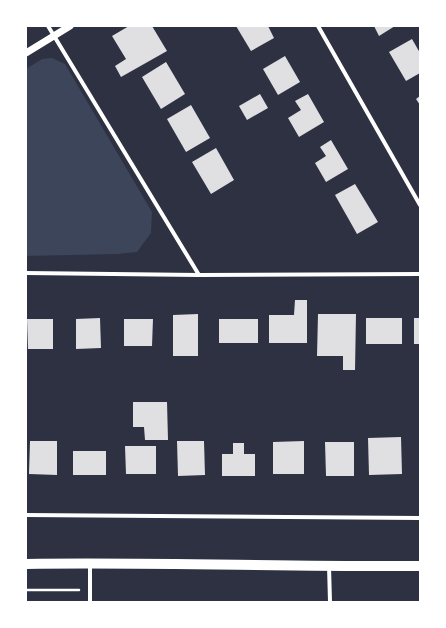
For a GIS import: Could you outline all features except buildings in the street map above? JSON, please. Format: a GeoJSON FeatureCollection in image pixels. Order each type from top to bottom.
{"type":"FeatureCollection","features":[{"type":"Feature","properties":{"kind":"main road"},"geometry":{"type":"LineString","coordinates":[[26,564],[90,563],[420,566]]}},
{"type":"Feature","properties":{"kind":"street"},"geometry":{"type":"LineString","coordinates":[[48,26],[199,275]]}},
{"type":"Feature","properties":{"kind":"street"},"geometry":{"type":"LineString","coordinates":[[26,53],[70,26]]}},
{"type":"Feature","properties":{"kind":"street"},"geometry":{"type":"LineString","coordinates":[[318,26],[420,205]]}},
{"type":"Feature","properties":{"kind":"street"},"geometry":{"type":"LineString","coordinates":[[26,273],[199,275],[420,274]]}},
{"type":"Feature","properties":{"kind":"street"},"geometry":{"type":"LineString","coordinates":[[26,515],[420,518]]}},
{"type":"Feature","properties":{"kind":"street"},"geometry":{"type":"LineString","coordinates":[[90,563],[90,602]]}},
{"type":"Feature","properties":{"kind":"street"},"geometry":{"type":"LineString","coordinates":[[330,566],[330,602]]}},
{"type":"Feature","properties":{"kind":"path"},"geometry":{"type":"LineString","coordinates":[[26,590],[90,590]]}},
{"type":"Feature","properties":{"kind":"shaded area"},"geometry":{"type":"Polygon","coordinates":[[[52,58],[65,64],[152,212],[151,233],[137,252],[117,254],[26,256],[26,69],[42,59],[52,58]]]}}]}
